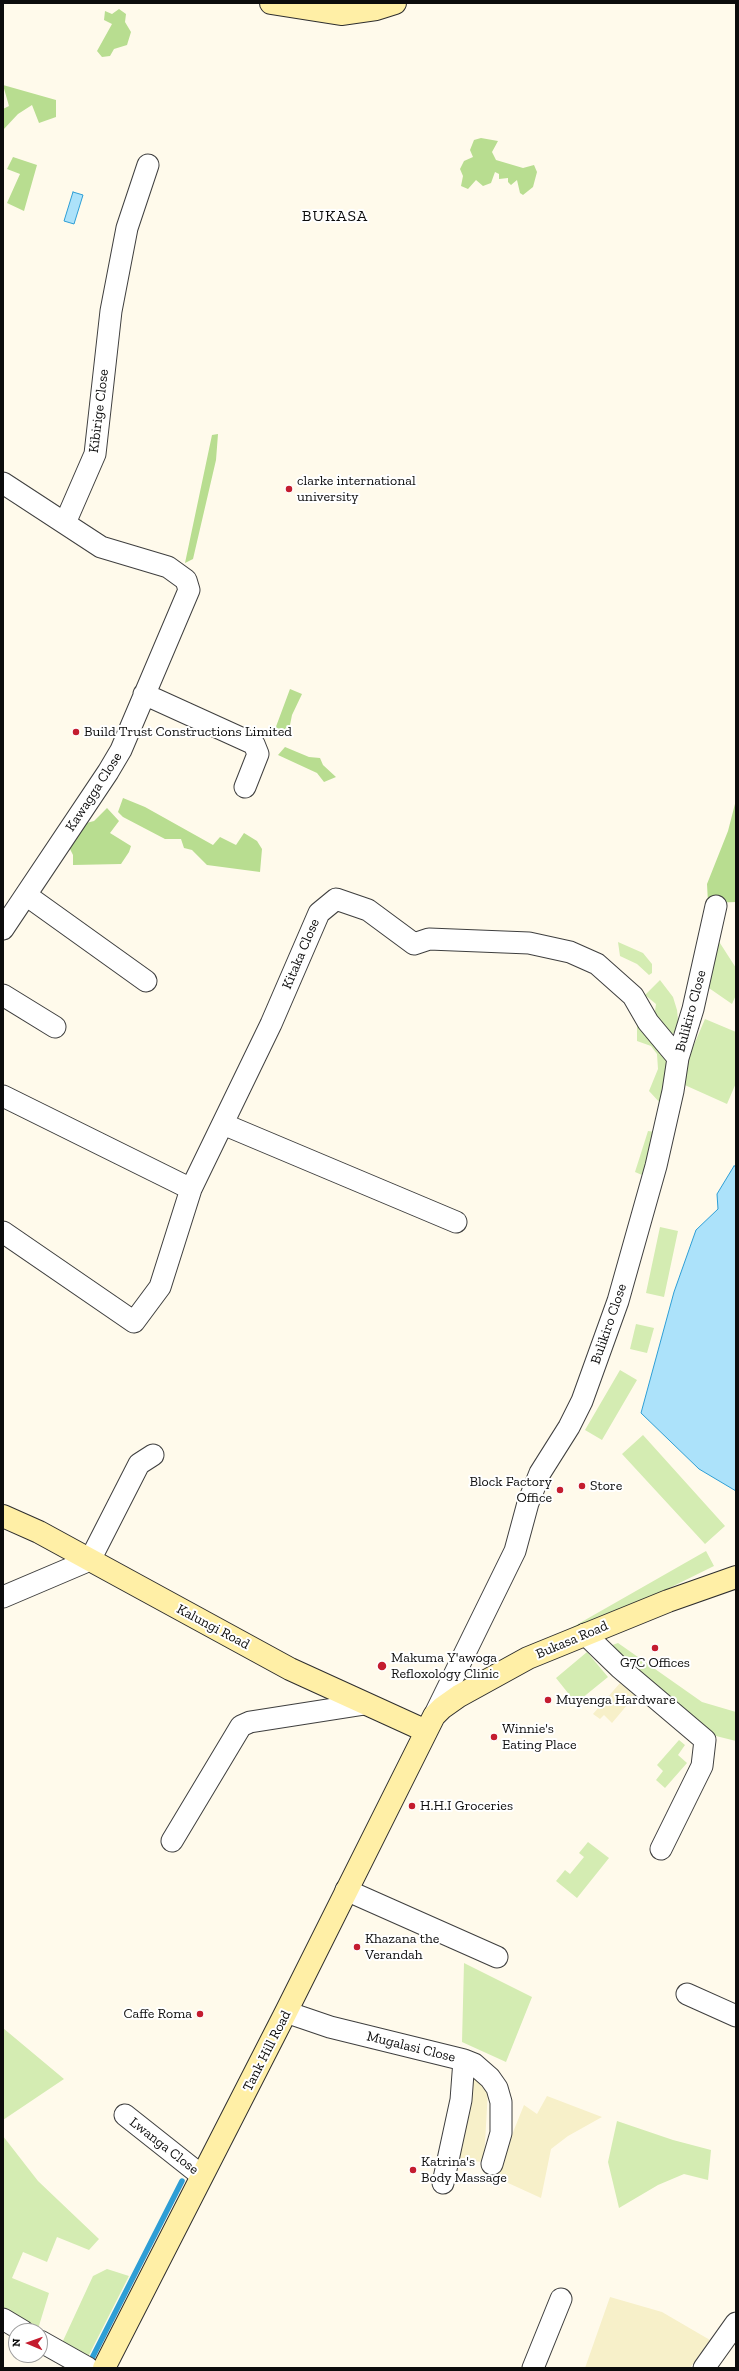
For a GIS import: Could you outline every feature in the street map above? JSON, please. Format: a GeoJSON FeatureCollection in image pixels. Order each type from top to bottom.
{"type":"FeatureCollection","features":[{"type":"Feature","properties":{"kind":"street"},"geometry":{"type":"LineString","coordinates":[[283,4],[341,14],[376,9],[395,3]]}},
{"type":"Feature","properties":{"kind":"street","name":"Kibirige Close"},"geometry":{"type":"LineString","coordinates":[[65,523],[95,454],[111,311],[127,228],[148,165]]}},
{"type":"Feature","properties":{"kind":"street"},"geometry":{"type":"LineString","coordinates":[[3,483],[65,523]]}},
{"type":"Feature","properties":{"kind":"street","name":"Kawagga Close"},"geometry":{"type":"LineString","coordinates":[[3,929],[108,772],[121,750],[189,590],[186,580],[181,575],[161,565],[101,547],[65,523]]}},
{"type":"Feature","properties":{"kind":"street"},"geometry":{"type":"LineString","coordinates":[[144,694],[254,744],[258,754],[245,787]]}},
{"type":"Feature","properties":{"kind":"street"},"geometry":{"type":"LineString","coordinates":[[26,895],[146,982]]}},
{"type":"Feature","properties":{"kind":"street","name":"Kitaka Close"},"geometry":{"type":"LineString","coordinates":[[3,1232],[134,1322],[160,1287],[191,1189],[271,1024],[319,913],[336,899],[368,910],[414,944],[429,939],[529,943],[570,952],[597,964],[633,996],[648,1022],[678,1058]]}},
{"type":"Feature","properties":{"kind":"street","name":"Bulikiro Close"},"geometry":{"type":"LineString","coordinates":[[430,1724],[516,1551],[528,1503],[540,1473],[569,1427],[582,1401],[618,1301],[656,1166],[673,1091],[678,1058],[693,1009],[716,906]]}},
{"type":"Feature","properties":{"kind":"street"},"geometry":{"type":"LineString","coordinates":[[3,995],[55,1027]]}},
{"type":"Feature","properties":{"kind":"street"},"geometry":{"type":"LineString","coordinates":[[3,1096],[191,1189]]}},
{"type":"Feature","properties":{"kind":"street"},"geometry":{"type":"LineString","coordinates":[[223,1124],[456,1222]]}},
{"type":"Feature","properties":{"kind":"street"},"geometry":{"type":"LineString","coordinates":[[3,1597],[90,1560],[139,1464],[153,1456]]}},
{"type":"Feature","properties":{"kind":"street","name":"Kalungi Road"},"geometry":{"type":"LineString","coordinates":[[3,1516],[90,1560],[290,1669],[364,1704],[430,1724]]}},
{"type":"Feature","properties":{"kind":"street","name":"Bukasa Road"},"geometry":{"type":"LineString","coordinates":[[430,1724],[442,1708],[482,1682],[528,1658],[668,1601],[736,1577]]}},
{"type":"Feature","properties":{"kind":"street"},"geometry":{"type":"LineString","coordinates":[[585,1634],[620,1668],[705,1740],[702,1766],[661,1849]]}},
{"type":"Feature","properties":{"kind":"street"},"geometry":{"type":"LineString","coordinates":[[172,1841],[241,1726],[250,1722],[364,1704]]}},
{"type":"Feature","properties":{"kind":"street","name":"Tank Hill Road"},"geometry":{"type":"LineString","coordinates":[[104,2368],[286,2012],[430,1724]]}},
{"type":"Feature","properties":{"kind":"street"},"geometry":{"type":"LineString","coordinates":[[346,1890],[497,1957]]}},
{"type":"Feature","properties":{"kind":"street"},"geometry":{"type":"LineString","coordinates":[[687,1994],[736,2016]]}},
{"type":"Feature","properties":{"kind":"street","name":"Mugalasi Close"},"geometry":{"type":"LineString","coordinates":[[286,2012],[330,2027],[464,2060],[460,2107],[443,2183]]}},
{"type":"Feature","properties":{"kind":"street"},"geometry":{"type":"LineString","coordinates":[[464,2060],[474,2064],[490,2078],[497,2088],[501,2102],[501,2133],[492,2164]]}},
{"type":"Feature","properties":{"kind":"street","name":"Lwanga Close"},"geometry":{"type":"LineString","coordinates":[[125,2115],[202,2176]]}},
{"type":"Feature","properties":{"kind":"street"},"geometry":{"type":"LineString","coordinates":[[533,2368],[560,2299]]}},
{"type":"Feature","properties":{"kind":"street"},"geometry":{"type":"LineString","coordinates":[[704,2368],[736,2324]]}},
{"type":"Feature","properties":{"kind":"street"},"geometry":{"type":"LineString","coordinates":[[48,2346],[88,2368]]}},
{"type":"Feature","properties":{"kind":"shaded area"},"geometry":{"type":"Polygon","coordinates":[[[620,1683],[639,1699],[637,1701],[633,1698],[612,1723],[604,1715],[600,1719],[593,1714],[620,1683]]]}},
{"type":"Feature","properties":{"kind":"shaded area"},"geometry":{"type":"Polygon","coordinates":[[[468,2074],[488,2089],[484,2162],[457,2160],[468,2074]]]}},
{"type":"Feature","properties":{"kind":"shaded area"},"geometry":{"type":"Polygon","coordinates":[[[547,2096],[602,2117],[568,2136],[551,2149],[541,2198],[495,2177],[524,2105],[537,2114],[547,2096]]]}},
{"type":"Feature","properties":{"kind":"shaded area"},"geometry":{"type":"Polygon","coordinates":[[[610,2297],[662,2312],[710,2340],[690,2368],[585,2368],[610,2297]]]}},
{"type":"Feature","properties":{"kind":"green space"},"geometry":{"type":"Polygon","coordinates":[[[119,9],[126,14],[125,22],[131,32],[127,45],[114,49],[110,56],[102,57],[97,51],[112,24],[104,20],[105,11],[112,14],[119,9]]]}},
{"type":"Feature","properties":{"kind":"green space"},"geometry":{"type":"Polygon","coordinates":[[[3,85],[56,100],[56,117],[39,123],[32,105],[18,114],[3,130],[3,109],[9,106],[3,85]]]}},
{"type":"Feature","properties":{"kind":"green space"},"geometry":{"type":"Polygon","coordinates":[[[481,138],[498,141],[492,152],[496,160],[523,168],[534,165],[537,172],[533,187],[523,195],[520,193],[517,180],[511,185],[508,182],[508,178],[499,179],[499,174],[495,172],[491,183],[483,186],[476,180],[468,189],[461,186],[463,176],[460,169],[464,161],[473,157],[470,150],[474,140],[481,138]]]}},
{"type":"Feature","properties":{"kind":"green space"},"geometry":{"type":"Polygon","coordinates":[[[13,157],[37,165],[24,211],[7,203],[20,174],[7,169],[13,157]]]}},
{"type":"Feature","properties":{"kind":"green space"},"geometry":{"type":"Polygon","coordinates":[[[218,434],[216,460],[193,559],[185,563],[212,435],[218,434]]]}},
{"type":"Feature","properties":{"kind":"green space"},"geometry":{"type":"Polygon","coordinates":[[[290,689],[302,694],[292,715],[289,730],[274,732],[290,689]]]}},
{"type":"Feature","properties":{"kind":"green space"},"geometry":{"type":"Polygon","coordinates":[[[285,747],[309,757],[320,758],[323,765],[336,777],[324,782],[317,773],[278,755],[285,747]]]}},
{"type":"Feature","properties":{"kind":"green space"},"geometry":{"type":"Polygon","coordinates":[[[123,798],[145,807],[213,845],[220,837],[236,845],[244,833],[257,841],[262,849],[260,872],[207,865],[192,850],[184,848],[181,839],[165,839],[123,817],[118,812],[123,798]]]}},
{"type":"Feature","properties":{"kind":"green space"},"geometry":{"type":"Polygon","coordinates":[[[736,800],[736,902],[708,903],[707,884],[728,831],[736,800]]]}},
{"type":"Feature","properties":{"kind":"green space"},"geometry":{"type":"Polygon","coordinates":[[[107,808],[119,821],[110,833],[131,846],[129,852],[121,864],[73,865],[73,855],[64,837],[71,827],[94,821],[107,808]]]}},
{"type":"Feature","properties":{"kind":"green space"},"geometry":{"type":"Polygon","coordinates":[[[718,940],[736,968],[736,995],[732,1004],[706,986],[718,940]]]}},
{"type":"Feature","properties":{"kind":"green space"},"geometry":{"type":"Polygon","coordinates":[[[618,942],[643,953],[652,964],[652,973],[649,975],[637,964],[620,956],[618,942]]]}},
{"type":"Feature","properties":{"kind":"green space"},"geometry":{"type":"Polygon","coordinates":[[[660,980],[673,997],[677,1010],[679,1029],[672,1034],[654,1018],[656,1004],[645,995],[660,980]]]}},
{"type":"Feature","properties":{"kind":"green space"},"geometry":{"type":"Polygon","coordinates":[[[637,1018],[678,1041],[662,1105],[649,1091],[658,1069],[657,1054],[651,1046],[637,1041],[637,1018]]]}},
{"type":"Feature","properties":{"kind":"green space"},"geometry":{"type":"Polygon","coordinates":[[[705,1019],[736,1032],[736,1083],[727,1104],[678,1082],[705,1019]]]}},
{"type":"Feature","properties":{"kind":"green space"},"geometry":{"type":"Polygon","coordinates":[[[648,1131],[656,1132],[649,1178],[635,1172],[648,1131]]]}},
{"type":"Feature","properties":{"kind":"green space"},"geometry":{"type":"Polygon","coordinates":[[[660,1227],[678,1231],[664,1297],[646,1293],[660,1227]]]}},
{"type":"Feature","properties":{"kind":"green space"},"geometry":{"type":"Polygon","coordinates":[[[636,1324],[654,1328],[647,1353],[630,1349],[636,1324]]]}},
{"type":"Feature","properties":{"kind":"green space"},"geometry":{"type":"Polygon","coordinates":[[[620,1370],[637,1380],[602,1440],[585,1430],[620,1370]]]}},
{"type":"Feature","properties":{"kind":"green space"},"geometry":{"type":"Polygon","coordinates":[[[643,1435],[725,1526],[705,1544],[622,1454],[643,1435]]]}},
{"type":"Feature","properties":{"kind":"green space"},"geometry":{"type":"Polygon","coordinates":[[[706,1551],[714,1566],[576,1634],[571,1628],[706,1551]]]}},
{"type":"Feature","properties":{"kind":"green space"},"geometry":{"type":"Polygon","coordinates":[[[618,1643],[702,1702],[736,1712],[736,1741],[708,1734],[604,1648],[618,1643]]]}},
{"type":"Feature","properties":{"kind":"green space"},"geometry":{"type":"Polygon","coordinates":[[[587,1652],[608,1677],[576,1703],[556,1678],[587,1652]]]}},
{"type":"Feature","properties":{"kind":"green space"},"geometry":{"type":"Polygon","coordinates":[[[679,1740],[685,1745],[678,1755],[687,1763],[665,1788],[656,1780],[663,1771],[657,1765],[679,1740]]]}},
{"type":"Feature","properties":{"kind":"green space"},"geometry":{"type":"Polygon","coordinates":[[[588,1842],[609,1858],[577,1898],[556,1881],[565,1870],[570,1874],[584,1857],[579,1853],[588,1842]]]}},
{"type":"Feature","properties":{"kind":"green space"},"geometry":{"type":"Polygon","coordinates":[[[464,1963],[532,1997],[506,2062],[462,2042],[464,1963]]]}},
{"type":"Feature","properties":{"kind":"green space"},"geometry":{"type":"Polygon","coordinates":[[[3,2028],[64,2079],[3,2120],[3,2028]]]}},
{"type":"Feature","properties":{"kind":"green space"},"geometry":{"type":"Polygon","coordinates":[[[617,2121],[673,2140],[711,2150],[708,2180],[684,2174],[658,2185],[619,2208],[608,2162],[617,2121]]]}},
{"type":"Feature","properties":{"kind":"green space"},"geometry":{"type":"Polygon","coordinates":[[[3,2136],[38,2181],[99,2239],[89,2250],[57,2237],[47,2262],[23,2252],[12,2278],[49,2293],[40,2323],[26,2323],[3,2311],[3,2136]]]}},
{"type":"Feature","properties":{"kind":"green space"},"geometry":{"type":"Polygon","coordinates":[[[107,2269],[129,2276],[88,2357],[62,2343],[93,2276],[107,2269]]]}},
{"type":"Feature","properties":{"kind":"water"},"geometry":{"type":"Polygon","coordinates":[[[73,192],[83,195],[74,224],[64,221],[73,192]]]}},
{"type":"Feature","properties":{"kind":"water"},"geometry":{"type":"Polygon","coordinates":[[[734,1166],[736,1166],[736,1491],[699,1469],[641,1413],[674,1292],[696,1230],[718,1209],[717,1194],[734,1166]]]}},
{"type":"Feature","properties":{"kind":"waterway"},"geometry":{"type":"LineString","coordinates":[[89,2364],[182,2181]]}},
{"type":"Feature","properties":{"kind":"place","name":"clarke international university"},"geometry":{"type":"Point","coordinates":[289,489]}},
{"type":"Feature","properties":{"kind":"place","name":"Build Trust Constructions Limited"},"geometry":{"type":"Point","coordinates":[76,732]}},
{"type":"Feature","properties":{"kind":"place","name":"Store"},"geometry":{"type":"Point","coordinates":[582,1486]}},
{"type":"Feature","properties":{"kind":"place","name":"Block Factory Office"},"geometry":{"type":"Point","coordinates":[560,1490]}},
{"type":"Feature","properties":{"kind":"place","name":"G7C Offices"},"geometry":{"type":"Point","coordinates":[655,1648]}},
{"type":"Feature","properties":{"kind":"place","name":"Makuma Y'awoga Refloxology Clinic"},"geometry":{"type":"Point","coordinates":[382,1666]}},
{"type":"Feature","properties":{"kind":"place","name":"Muyenga Hardware"},"geometry":{"type":"Point","coordinates":[548,1700]}},
{"type":"Feature","properties":{"kind":"place","name":"Winnie's Eating Place"},"geometry":{"type":"Point","coordinates":[494,1737]}},
{"type":"Feature","properties":{"kind":"place","name":"H.H.I Groceries"},"geometry":{"type":"Point","coordinates":[412,1806]}},
{"type":"Feature","properties":{"kind":"place","name":"Khazana the Verandah"},"geometry":{"type":"Point","coordinates":[357,1947]}},
{"type":"Feature","properties":{"kind":"place","name":"Caffe Roma"},"geometry":{"type":"Point","coordinates":[200,2014]}},
{"type":"Feature","properties":{"kind":"place","name":"Katrina's Body Massage"},"geometry":{"type":"Point","coordinates":[413,2170]}},
{"type":"Feature","properties":{"kind":"district","name":"BUKASA"},"geometry":{"type":"Point","coordinates":[335,216]}}]}
